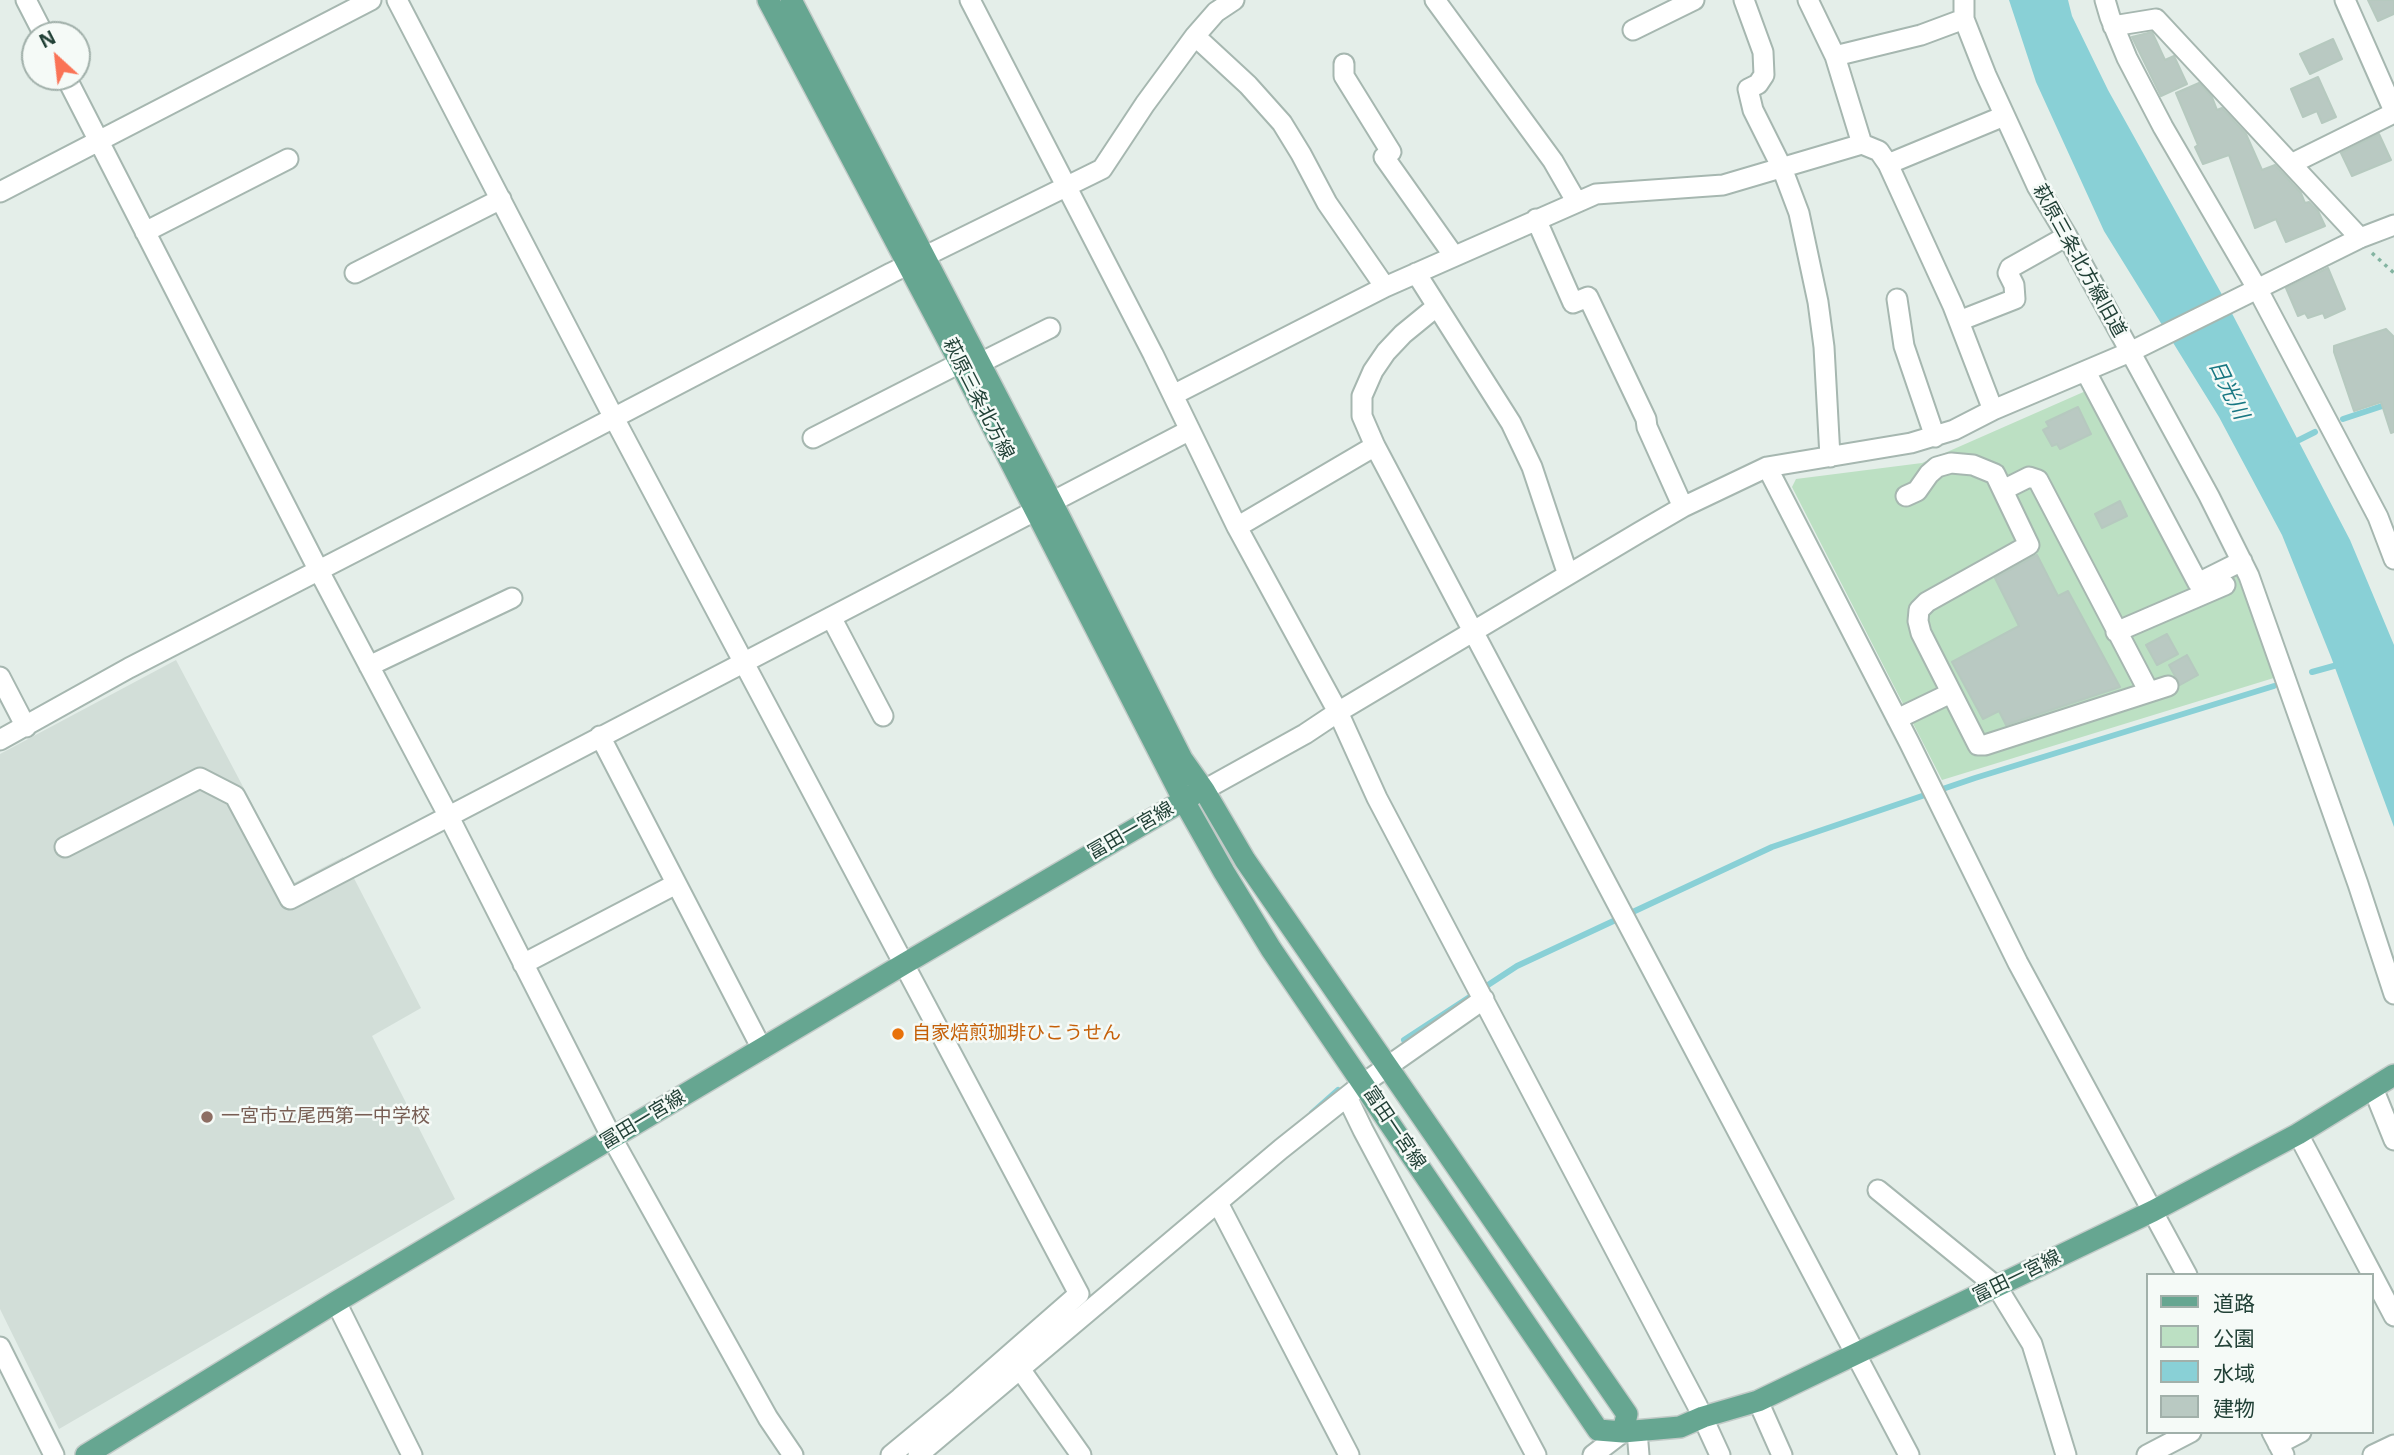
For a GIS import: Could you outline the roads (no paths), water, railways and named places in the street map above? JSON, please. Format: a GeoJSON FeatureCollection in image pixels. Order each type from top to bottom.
{"type":"FeatureCollection","features":[{"type":"Feature","properties":{"kind":"main road","name":"萩原三条北方線"},"geometry":{"type":"LineString","coordinates":[[768,0],[917,261]]}},
{"type":"Feature","properties":{"kind":"main road","name":"萩原三条北方線"},"geometry":{"type":"LineString","coordinates":[[791,0],[917,261],[1044,506],[1182,759],[1204,790]]}},
{"type":"Feature","properties":{"kind":"main road","name":"萩原三条北方線"},"geometry":{"type":"LineString","coordinates":[[1044,506],[1184,801]]}},
{"type":"Feature","properties":{"kind":"main road","name":"冨田一宮線"},"geometry":{"type":"LineString","coordinates":[[86,1455],[904,964],[1204,790]]}},
{"type":"Feature","properties":{"kind":"main road","name":"富田一宮線"},"geometry":{"type":"LineString","coordinates":[[1204,790],[1245,860],[1627,1414],[1630,1431]]}},
{"type":"Feature","properties":{"kind":"main road","name":"富田一宮線"},"geometry":{"type":"LineString","coordinates":[[1184,801],[1356,1090],[1598,1430],[1630,1431],[1680,1427],[1703,1417],[1758,1401],[2153,1211],[2298,1134],[2394,1075]]}},
{"type":"Feature","properties":{"kind":"street"},"geometry":{"type":"LineString","coordinates":[[26,0],[37,21]]}},
{"type":"Feature","properties":{"kind":"street"},"geometry":{"type":"LineString","coordinates":[[0,192],[371,0]]}},
{"type":"Feature","properties":{"kind":"street"},"geometry":{"type":"LineString","coordinates":[[397,0],[614,418],[1079,1294],[891,1455]]}},
{"type":"Feature","properties":{"kind":"street"},"geometry":{"type":"LineString","coordinates":[[970,0],[1173,395],[1237,527],[1338,712],[1377,798],[1703,1417],[1720,1455]]}},
{"type":"Feature","properties":{"kind":"street"},"geometry":{"type":"LineString","coordinates":[[0,740],[129,668],[917,261],[1102,169],[1195,36],[1216,12],[1234,0]]}},
{"type":"Feature","properties":{"kind":"street"},"geometry":{"type":"LineString","coordinates":[[1435,0],[1553,161],[1576,201]]}},
{"type":"Feature","properties":{"kind":"street"},"geometry":{"type":"LineString","coordinates":[[1633,30],[1694,0]]}},
{"type":"Feature","properties":{"kind":"street"},"geometry":{"type":"LineString","coordinates":[[1744,0],[1763,52],[1764,75],[1758,84],[1748,89],[1754,110],[1782,167],[1799,213],[1818,302],[1824,347],[1830,457]]}},
{"type":"Feature","properties":{"kind":"street"},"geometry":{"type":"LineString","coordinates":[[1808,0],[1835,56],[1862,144]]}},
{"type":"Feature","properties":{"kind":"street"},"geometry":{"type":"LineString","coordinates":[[2105,0],[2127,58],[2163,127],[2258,290],[2378,517],[2394,559]]}},
{"type":"Feature","properties":{"kind":"street"},"geometry":{"type":"LineString","coordinates":[[2291,164],[2394,112],[2345,0]]}},
{"type":"Feature","properties":{"kind":"street","name":"萩原三条北方線旧道"},"geometry":{"type":"LineString","coordinates":[[1835,56],[1921,35],[1964,10],[2004,116],[2036,186],[2067,236],[2130,352],[2360,237],[2394,225]]}},
{"type":"Feature","properties":{"kind":"street"},"geometry":{"type":"LineString","coordinates":[[2113,26],[2156,19],[2360,237]]}},
{"type":"Feature","properties":{"kind":"street"},"geometry":{"type":"LineString","coordinates":[[1195,36],[1248,85],[1282,123],[1327,203],[1385,287]]}},
{"type":"Feature","properties":{"kind":"street"},"geometry":{"type":"LineString","coordinates":[[1344,65],[1344,76],[1391,152],[1384,157],[1454,256]]}},
{"type":"Feature","properties":{"kind":"street"},"geometry":{"type":"LineString","coordinates":[[73,91],[612,1138],[768,1418],[793,1455]]}},
{"type":"Feature","properties":{"kind":"street"},"geometry":{"type":"LineString","coordinates":[[1888,164],[2004,116]]}},
{"type":"Feature","properties":{"kind":"street"},"geometry":{"type":"LineString","coordinates":[[1173,395],[1385,287],[1576,201],[1596,194],[1723,185],[1862,144],[1880,151],[1888,164],[1959,321],[1993,410]]}},
{"type":"Feature","properties":{"kind":"street"},"geometry":{"type":"LineString","coordinates":[[145,232],[288,159]]}},
{"type":"Feature","properties":{"kind":"street"},"geometry":{"type":"LineString","coordinates":[[355,273],[501,199]]}},
{"type":"Feature","properties":{"kind":"street"},"geometry":{"type":"LineString","coordinates":[[1536,219],[1573,303],[1588,297],[1646,419],[1647,427],[1683,507]]}},
{"type":"Feature","properties":{"kind":"street"},"geometry":{"type":"LineString","coordinates":[[1959,321],[2015,299],[2014,285],[2008,273],[2010,268],[2067,236]]}},
{"type":"Feature","properties":{"kind":"street"},"geometry":{"type":"LineString","coordinates":[[1416,273],[1511,424],[1532,467],[1569,575]]}},
{"type":"Feature","properties":{"kind":"street"},"geometry":{"type":"LineString","coordinates":[[1898,299],[1904,346],[1936,437]]}},
{"type":"Feature","properties":{"kind":"street"},"geometry":{"type":"LineString","coordinates":[[1436,307],[1403,334],[1373,371],[1362,396],[1362,416],[1472,632],[1629,923],[1909,1455]]}},
{"type":"Feature","properties":{"kind":"street"},"geometry":{"type":"LineString","coordinates":[[813,438],[1050,328]]}},
{"type":"Feature","properties":{"kind":"street"},"geometry":{"type":"LineString","coordinates":[[1204,790],[1305,734],[1683,507],[1766,467],[1936,437],[2130,352],[2209,496],[2249,576],[2394,994]]}},
{"type":"Feature","properties":{"kind":"street"},"geometry":{"type":"LineString","coordinates":[[2086,372],[2198,583],[2242,561]]}},
{"type":"Feature","properties":{"kind":"street"},"geometry":{"type":"LineString","coordinates":[[65,847],[200,778],[235,796],[289,899],[1190,430]]}},
{"type":"Feature","properties":{"kind":"street"},"geometry":{"type":"LineString","coordinates":[[1237,527],[1375,446]]}},
{"type":"Feature","properties":{"kind":"street"},"geometry":{"type":"LineString","coordinates":[[1906,496],[1917,491],[1928,474],[1937,467],[1951,463],[1973,465],[1995,474],[2029,545],[1927,602],[1919,610],[1921,633],[1978,745],[2168,686]]}},
{"type":"Feature","properties":{"kind":"street"},"geometry":{"type":"LineString","coordinates":[[1766,467],[1928,779],[2018,963],[2186,1273]]}},
{"type":"Feature","properties":{"kind":"street"},"geometry":{"type":"LineString","coordinates":[[2003,490],[2029,477],[2038,480],[2149,692]]}},
{"type":"Feature","properties":{"kind":"street"},"geometry":{"type":"LineString","coordinates":[[2116,632],[2225,585]]}},
{"type":"Feature","properties":{"kind":"street"},"geometry":{"type":"LineString","coordinates":[[369,666],[512,598]]}},
{"type":"Feature","properties":{"kind":"street"},"geometry":{"type":"LineString","coordinates":[[831,617],[883,716]]}},
{"type":"Feature","properties":{"kind":"street"},"geometry":{"type":"LineString","coordinates":[[0,677],[26,727]]}},
{"type":"Feature","properties":{"kind":"street"},"geometry":{"type":"LineString","coordinates":[[1897,719],[1951,693]]}},
{"type":"Feature","properties":{"kind":"street"},"geometry":{"type":"LineString","coordinates":[[600,736],[762,1049]]}},
{"type":"Feature","properties":{"kind":"street"},"geometry":{"type":"LineString","coordinates":[[523,964],[676,884]]}},
{"type":"Feature","properties":{"kind":"street"},"geometry":{"type":"LineString","coordinates":[[918,1455],[1280,1149],[1388,1068],[1480,993]]}},
{"type":"Feature","properties":{"kind":"street"},"geometry":{"type":"LineString","coordinates":[[2373,1088],[2394,1140]]}},
{"type":"Feature","properties":{"kind":"street"},"geometry":{"type":"LineString","coordinates":[[1356,1090],[1363,1130],[1536,1455]]}},
{"type":"Feature","properties":{"kind":"street"},"geometry":{"type":"LineString","coordinates":[[2298,1134],[2371,1273]]}},
{"type":"Feature","properties":{"kind":"street"},"geometry":{"type":"LineString","coordinates":[[1878,1190],[1997,1287],[2032,1343],[2066,1455]]}},
{"type":"Feature","properties":{"kind":"street"},"geometry":{"type":"LineString","coordinates":[[1219,1203],[1349,1455]]}},
{"type":"Feature","properties":{"kind":"street"},"geometry":{"type":"LineString","coordinates":[[2373,1276],[2394,1316]]}},
{"type":"Feature","properties":{"kind":"street"},"geometry":{"type":"LineString","coordinates":[[336,1303],[412,1455]]}},
{"type":"Feature","properties":{"kind":"street"},"geometry":{"type":"LineString","coordinates":[[0,1347],[54,1455]]}},
{"type":"Feature","properties":{"kind":"street"},"geometry":{"type":"LineString","coordinates":[[1020,1370],[1081,1455]]}},
{"type":"Feature","properties":{"kind":"street"},"geometry":{"type":"LineString","coordinates":[[1758,1401],[1782,1455]]}},
{"type":"Feature","properties":{"kind":"street"},"geometry":{"type":"LineString","coordinates":[[1593,1455],[1630,1431],[1639,1455]]}},
{"type":"Feature","properties":{"kind":"street"},"geometry":{"type":"LineString","coordinates":[[2147,1455],[2187,1434]]}},
{"type":"Feature","properties":{"kind":"street"},"geometry":{"type":"LineString","coordinates":[[2278,1444],[2297,1434]]}},
{"type":"Feature","properties":{"kind":"street"},"geometry":{"type":"LineString","coordinates":[[2373,1455],[2394,1445]]}},
{"type":"Feature","properties":{"kind":"water","name":"日光川"},"geometry":{"type":"Polygon","coordinates":[[[2009,0],[2068,0],[2072,16],[2108,90],[2225,300],[2350,540],[2394,645],[2394,827],[2282,535],[2219,417],[2104,231],[2036,82],[2009,0]]]}},
{"type":"Feature","properties":{"kind":"waterway"},"geometry":{"type":"LineString","coordinates":[[2343,419],[2394,402]]}},
{"type":"Feature","properties":{"kind":"waterway"},"geometry":{"type":"LineString","coordinates":[[2291,444],[2315,432]]}},
{"type":"Feature","properties":{"kind":"waterway"},"geometry":{"type":"LineString","coordinates":[[2312,672],[2341,664]]}},
{"type":"Feature","properties":{"kind":"waterway"},"geometry":{"type":"LineString","coordinates":[[1404,1040],[1517,966],[1772,847],[1975,778],[2274,686]]}},
{"type":"Feature","properties":{"kind":"waterway"},"geometry":{"type":"LineString","coordinates":[[1312,1113],[1338,1090]]}},
{"type":"Feature","properties":{"kind":"place","name":"自家焙煎珈琲ひこうせん"},"geometry":{"type":"Point","coordinates":[898,1034]}},
{"type":"Feature","properties":{"kind":"place","name":"一宮市立尾西第一中学校"},"geometry":{"type":"Point","coordinates":[207,1117]}}]}
